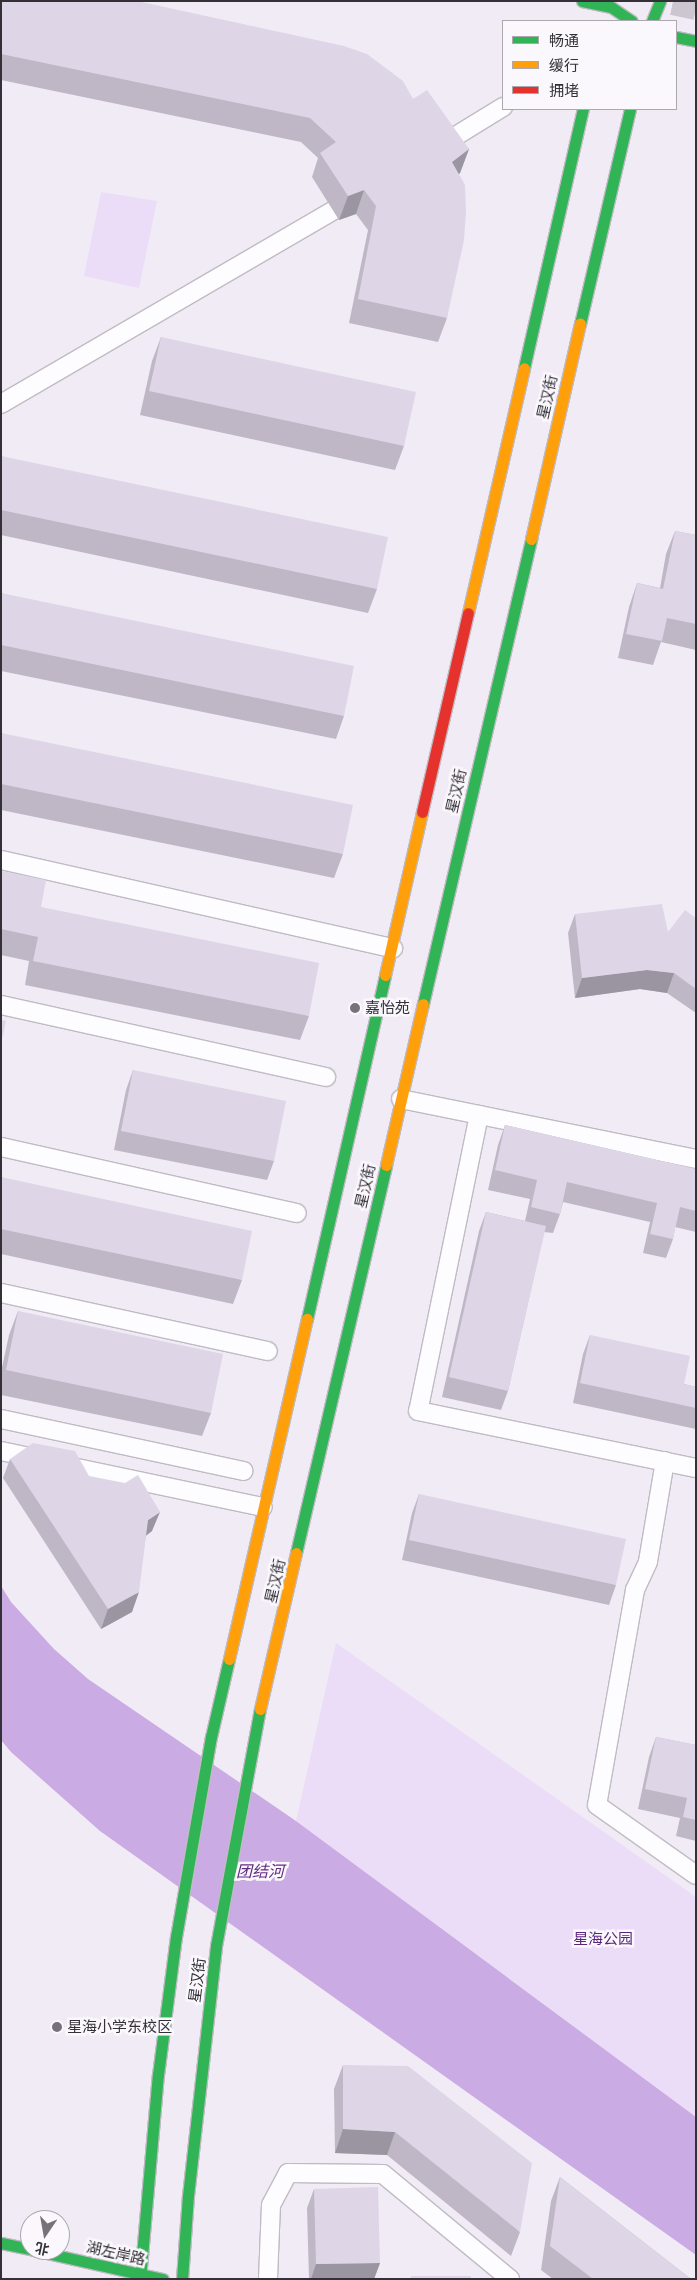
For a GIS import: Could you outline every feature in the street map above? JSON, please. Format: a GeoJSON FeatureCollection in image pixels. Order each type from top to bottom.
{"type":"FeatureCollection","features":[{"type":"Feature","properties":{"kind":"main road"},"geometry":{"type":"LineString","coordinates":[[582,1],[611,4],[631,20]]}},
{"type":"Feature","properties":{"kind":"main road"},"geometry":{"type":"LineString","coordinates":[[652,20],[660,1]]}},
{"type":"Feature","properties":{"kind":"main road"},"geometry":{"type":"LineString","coordinates":[[606,20],[611,4]]}},
{"type":"Feature","properties":{"kind":"main road"},"geometry":{"type":"LineString","coordinates":[[677,37],[696,41]]}},
{"type":"Feature","properties":{"kind":"main road","name":"星汉街"},"geometry":{"type":"LineString","coordinates":[[140,2277],[158,2075],[176,1937],[211,1737],[393,948],[583,110]]}},
{"type":"Feature","properties":{"kind":"main road","name":"星汉街"},"geometry":{"type":"LineString","coordinates":[[182,2279],[188,2196],[216,1946],[252,1745],[630,110]]}},
{"type":"Feature","properties":{"kind":"main road","name":"湖左岸路"},"geometry":{"type":"LineString","coordinates":[[1,2243],[20,2247]]}},
{"type":"Feature","properties":{"kind":"main road","name":"湖左岸路"},"geometry":{"type":"LineString","coordinates":[[70,2260],[140,2277],[164,2279]]}},
{"type":"Feature","properties":{"kind":"lane"},"geometry":{"type":"LineString","coordinates":[[441,145],[502,108]]}},
{"type":"Feature","properties":{"kind":"lane"},"geometry":{"type":"LineString","coordinates":[[1,404],[333,211]]}},
{"type":"Feature","properties":{"kind":"lane"},"geometry":{"type":"LineString","coordinates":[[1,860],[393,948]]}},
{"type":"Feature","properties":{"kind":"lane"},"geometry":{"type":"LineString","coordinates":[[1,1005],[326,1077]]}},
{"type":"Feature","properties":{"kind":"lane"},"geometry":{"type":"LineString","coordinates":[[400,1098],[696,1159]]}},
{"type":"Feature","properties":{"kind":"lane"},"geometry":{"type":"LineString","coordinates":[[479,1115],[418,1411],[696,1468]]}},
{"type":"Feature","properties":{"kind":"lane"},"geometry":{"type":"LineString","coordinates":[[1,1147],[297,1213]]}},
{"type":"Feature","properties":{"kind":"lane"},"geometry":{"type":"LineString","coordinates":[[1,1293],[268,1350]]}},
{"type":"Feature","properties":{"kind":"lane"},"geometry":{"type":"LineString","coordinates":[[1,1419],[243,1471]]}},
{"type":"Feature","properties":{"kind":"lane"},"geometry":{"type":"LineString","coordinates":[[1,1451],[263,1507]]}},
{"type":"Feature","properties":{"kind":"lane"},"geometry":{"type":"LineString","coordinates":[[665,1461],[648,1562],[635,1590],[598,1805],[696,1875]]}},
{"type":"Feature","properties":{"kind":"lane"},"geometry":{"type":"LineString","coordinates":[[268,2279],[271,2205],[288,2173],[383,2174],[510,2279]]}},
{"type":"Feature","properties":{"kind":"green space"},"geometry":{"type":"Polygon","coordinates":[[[101,192],[157,201],[139,288],[84,276],[101,192]]]}},
{"type":"Feature","properties":{"kind":"green space","name":"星海公园"},"geometry":{"type":"Polygon","coordinates":[[[336,1643],[696,1897],[696,2117],[296,1821],[336,1643]]]}},
{"type":"Feature","properties":{"kind":"water","name":"团结河"},"geometry":{"type":"Polygon","coordinates":[[[1,1586],[11,1602],[54,1649],[88,1679],[296,1821],[696,2117],[696,2255],[100,1831],[11,1752],[1,1740],[1,1586]]]}},
{"type":"Feature","properties":{"kind":"building"},"geometry":{"type":"Polygon","coordinates":[[[1,1],[137,1],[344,46],[367,54],[403,81],[413,99],[427,90],[469,149],[452,162],[465,185],[466,212],[464,240],[447,318],[358,299],[376,206],[364,190],[348,196],[320,153],[336,142],[310,118],[1,54],[1,1]]]}},
{"type":"Feature","properties":{"kind":"building"},"geometry":{"type":"Polygon","coordinates":[[[161,337],[416,392],[404,446],[149,391],[161,337]]]}},
{"type":"Feature","properties":{"kind":"building"},"geometry":{"type":"Polygon","coordinates":[[[1,456],[388,537],[377,589],[1,510],[1,456]]]}},
{"type":"Feature","properties":{"kind":"building"},"geometry":{"type":"Polygon","coordinates":[[[675,531],[696,535],[696,624],[667,618],[662,641],[626,634],[637,583],[663,589],[675,531]]]}},
{"type":"Feature","properties":{"kind":"building"},"geometry":{"type":"Polygon","coordinates":[[[1,593],[354,666],[344,716],[1,645],[1,593]]]}},
{"type":"Feature","properties":{"kind":"building"},"geometry":{"type":"Polygon","coordinates":[[[1,733],[353,805],[343,854],[1,784],[1,733]]]}},
{"type":"Feature","properties":{"kind":"building"},"geometry":{"type":"Polygon","coordinates":[[[1,871],[46,880],[41,907],[319,963],[309,1016],[33,961],[38,937],[1,929],[1,871]]]}},
{"type":"Feature","properties":{"kind":"building"},"geometry":{"type":"Polygon","coordinates":[[[662,904],[668,932],[685,910],[696,918],[696,989],[674,973],[647,970],[582,978],[575,914],[662,904]]]}},
{"type":"Feature","properties":{"kind":"building"},"geometry":{"type":"Polygon","coordinates":[[[1,1020],[6,1021],[1,1044],[1,1020]]]}},
{"type":"Feature","properties":{"kind":"building"},"geometry":{"type":"Polygon","coordinates":[[[133,1070],[286,1101],[274,1161],[121,1131],[133,1070]]]}},
{"type":"Feature","properties":{"kind":"building"},"geometry":{"type":"Polygon","coordinates":[[[505,1125],[696,1169],[696,1211],[680,1207],[673,1239],[650,1234],[657,1203],[567,1182],[560,1214],[531,1207],[537,1180],[495,1170],[505,1125]]]}},
{"type":"Feature","properties":{"kind":"building"},"geometry":{"type":"Polygon","coordinates":[[[1,1177],[252,1231],[242,1280],[1,1229],[1,1177]]]}},
{"type":"Feature","properties":{"kind":"building"},"geometry":{"type":"Polygon","coordinates":[[[486,1212],[546,1226],[508,1391],[449,1377],[486,1212]]]}},
{"type":"Feature","properties":{"kind":"building"},"geometry":{"type":"Polygon","coordinates":[[[18,1311],[223,1354],[211,1413],[6,1370],[18,1311]]]}},
{"type":"Feature","properties":{"kind":"building"},"geometry":{"type":"Polygon","coordinates":[[[590,1335],[690,1356],[684,1384],[696,1387],[696,1408],[580,1383],[590,1335]]]}},
{"type":"Feature","properties":{"kind":"building"},"geometry":{"type":"Polygon","coordinates":[[[33,1443],[75,1451],[89,1476],[125,1483],[138,1475],[160,1512],[148,1520],[139,1592],[108,1609],[10,1459],[33,1443]]]}},
{"type":"Feature","properties":{"kind":"building"},"geometry":{"type":"Polygon","coordinates":[[[419,1494],[626,1539],[616,1585],[409,1540],[419,1494]]]}},
{"type":"Feature","properties":{"kind":"building"},"geometry":{"type":"Polygon","coordinates":[[[656,1737],[696,1745],[696,1820],[683,1817],[687,1798],[645,1789],[656,1737]]]}},
{"type":"Feature","properties":{"kind":"building"},"geometry":{"type":"Polygon","coordinates":[[[343,2065],[408,2066],[532,2163],[520,2232],[395,2132],[343,2129],[343,2065]]]}},
{"type":"Feature","properties":{"kind":"building"},"geometry":{"type":"Polygon","coordinates":[[[560,2177],[691,2279],[593,2279],[550,2246],[560,2177]]]}},
{"type":"Feature","properties":{"kind":"building"},"geometry":{"type":"Polygon","coordinates":[[[378,2187],[380,2263],[316,2264],[314,2189],[378,2187]]]}},
{"type":"Feature","properties":{"kind":"building"},"geometry":{"type":"Polygon","coordinates":[[[411,2276],[471,2276],[471,2279],[411,2279],[411,2276]]]}},
{"type":"Feature","properties":{"kind":"tunnel"},"geometry":{"type":"LineString","coordinates":[[673,1],[696,6]]}},
{"type":"Feature","properties":{"kind":"traffic: fast"},"geometry":{"type":"LineString","coordinates":[[582,1],[611,7],[630,20]]}},
{"type":"Feature","properties":{"kind":"traffic: fast"},"geometry":{"type":"LineString","coordinates":[[652,20],[660,1]]}},
{"type":"Feature","properties":{"kind":"traffic: fast"},"geometry":{"type":"LineString","coordinates":[[677,37],[696,41]]}},
{"type":"Feature","properties":{"kind":"traffic: fast"},"geometry":{"type":"LineString","coordinates":[[524,368],[583,110]]}},
{"type":"Feature","properties":{"kind":"traffic: fast"},"geometry":{"type":"LineString","coordinates":[[580,324],[630,110]]}},
{"type":"Feature","properties":{"kind":"traffic: fast"},"geometry":{"type":"LineString","coordinates":[[423,1004],[531,539]]}},
{"type":"Feature","properties":{"kind":"traffic: fast"},"geometry":{"type":"LineString","coordinates":[[307,1319],[385,975]]}},
{"type":"Feature","properties":{"kind":"traffic: fast"},"geometry":{"type":"LineString","coordinates":[[296,1553],[386,1165]]}},
{"type":"Feature","properties":{"kind":"traffic: fast"},"geometry":{"type":"LineString","coordinates":[[140,2279],[158,2075],[176,1937],[211,1737],[229,1659]]}},
{"type":"Feature","properties":{"kind":"traffic: fast"},"geometry":{"type":"LineString","coordinates":[[182,2279],[188,2196],[216,1946],[260,1709]]}},
{"type":"Feature","properties":{"kind":"traffic: fast"},"geometry":{"type":"LineString","coordinates":[[1,2243],[20,2247]]}},
{"type":"Feature","properties":{"kind":"traffic: fast"},"geometry":{"type":"LineString","coordinates":[[70,2258],[163,2279]]}},
{"type":"Feature","properties":{"kind":"traffic: slow"},"geometry":{"type":"LineString","coordinates":[[531,539],[580,324]]}},
{"type":"Feature","properties":{"kind":"traffic: slow"},"geometry":{"type":"LineString","coordinates":[[468,613],[524,368]]}},
{"type":"Feature","properties":{"kind":"traffic: slow"},"geometry":{"type":"LineString","coordinates":[[385,975],[422,812]]}},
{"type":"Feature","properties":{"kind":"traffic: slow"},"geometry":{"type":"LineString","coordinates":[[386,1165],[423,1004]]}},
{"type":"Feature","properties":{"kind":"traffic: slow"},"geometry":{"type":"LineString","coordinates":[[229,1659],[307,1319]]}},
{"type":"Feature","properties":{"kind":"traffic: slow"},"geometry":{"type":"LineString","coordinates":[[260,1709],[296,1553]]}},
{"type":"Feature","properties":{"kind":"traffic: jam"},"geometry":{"type":"LineString","coordinates":[[422,812],[468,613]]}},
{"type":"Feature","properties":{"kind":"place","name":"嘉怡苑"},"geometry":{"type":"Point","coordinates":[355,1008]}},
{"type":"Feature","properties":{"kind":"place","name":"星海小学东校区"},"geometry":{"type":"Point","coordinates":[57,2027]}}]}
